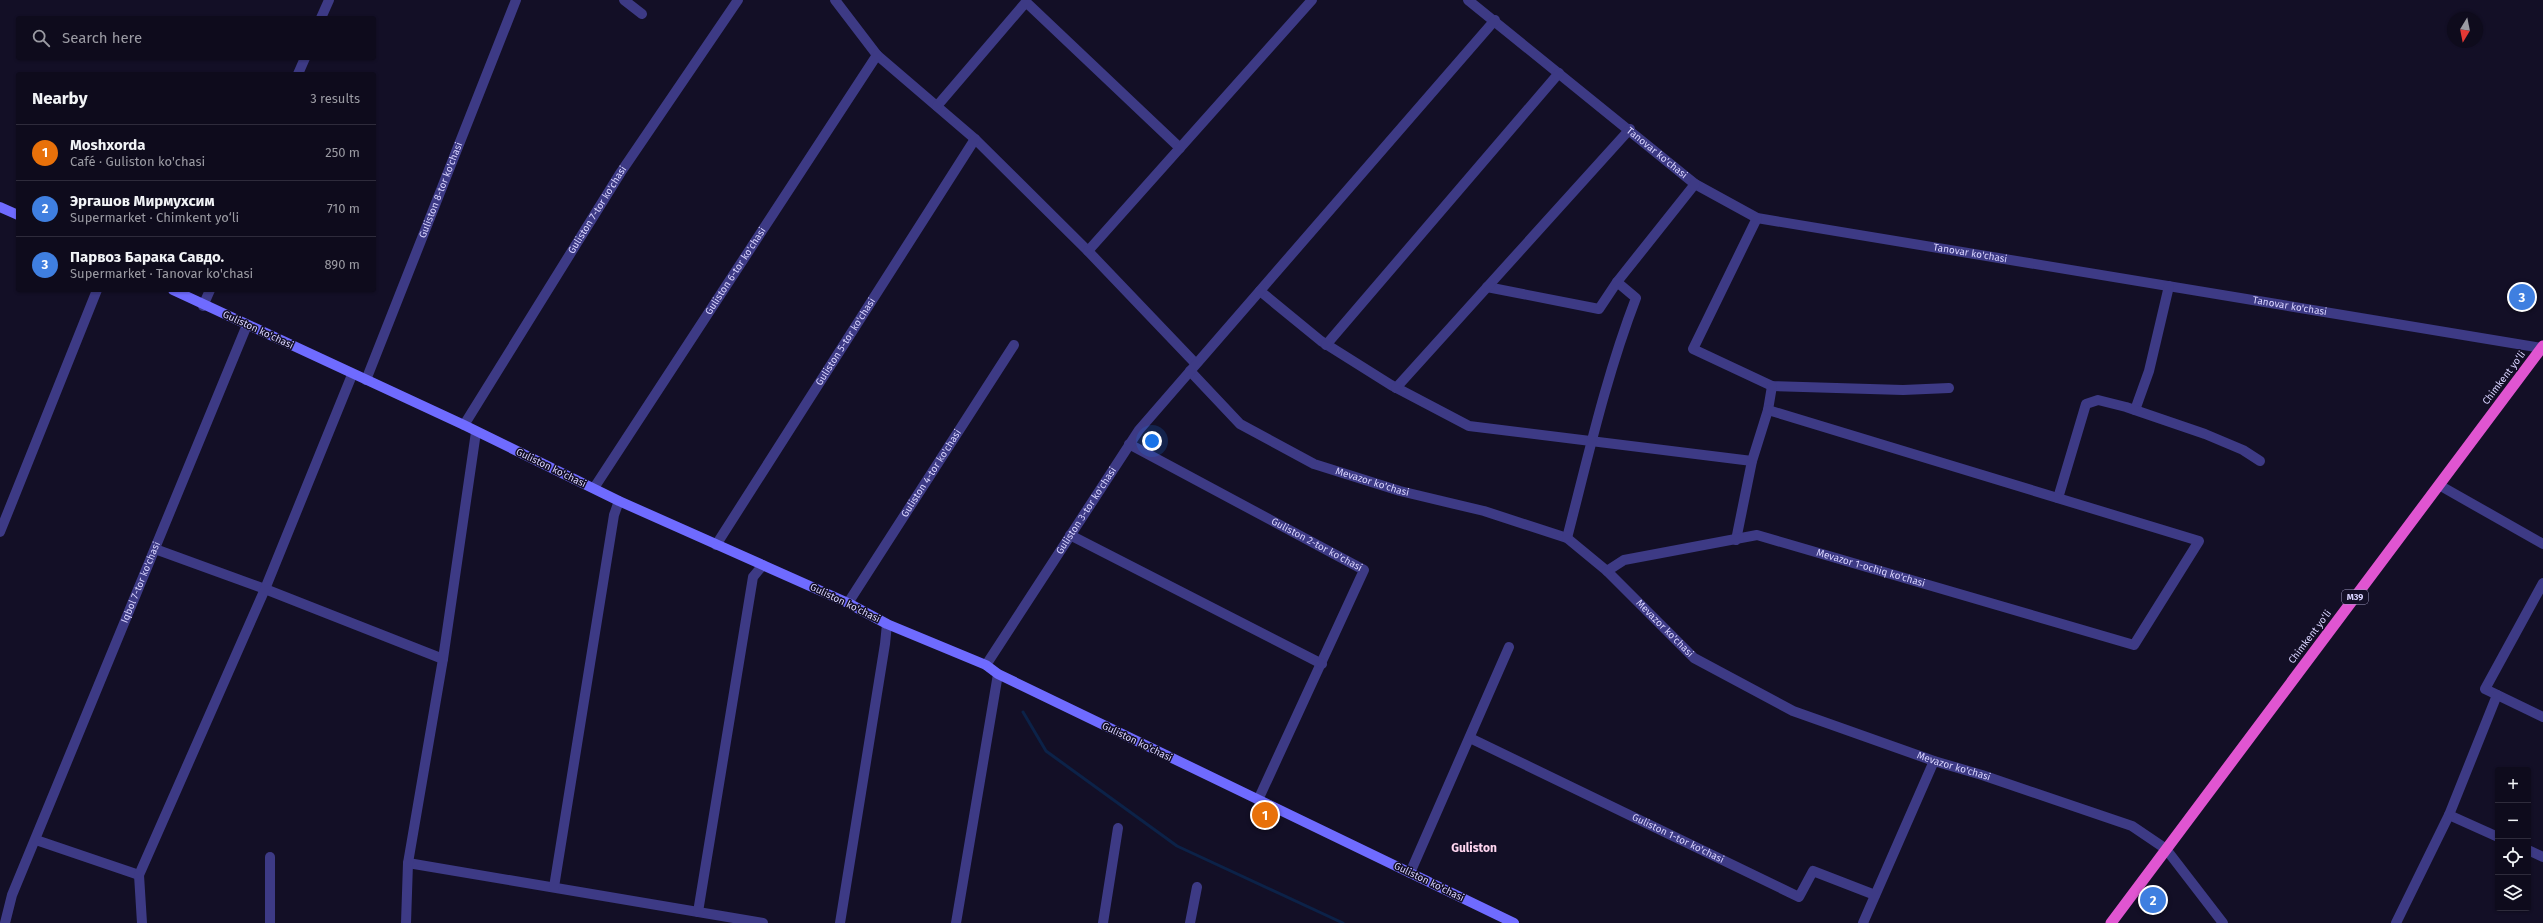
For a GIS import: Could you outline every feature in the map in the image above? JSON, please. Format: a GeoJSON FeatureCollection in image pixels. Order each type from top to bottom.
{"type":"FeatureCollection","features":[{"type":"Feature","properties":{"kind":"highway","name":"Chimkent yo‘li"},"geometry":{"type":"LineString","coordinates":[[2111,923],[2542,347]]}},
{"type":"Feature","properties":{"kind":"main road"},"geometry":{"type":"LineString","coordinates":[[0,207],[16,214]]}},
{"type":"Feature","properties":{"kind":"main road","name":"Guliston ko'chasi"},"geometry":{"type":"LineString","coordinates":[[177,292],[203,306],[247,325],[352,375],[464,425],[619,501],[848,603],[886,624],[986,665],[998,674],[1514,923]]}},
{"type":"Feature","properties":{"kind":"street"},"geometry":{"type":"LineString","coordinates":[[322,16],[329,0]]}},
{"type":"Feature","properties":{"kind":"street","name":"Guliston 8-tor ko'chasi"},"geometry":{"type":"LineString","coordinates":[[366,380],[516,0]]}},
{"type":"Feature","properties":{"kind":"street"},"geometry":{"type":"LineString","coordinates":[[624,0],[642,14]]}},
{"type":"Feature","properties":{"kind":"street","name":"Guliston 7-tor ko'chasi"},"geometry":{"type":"LineString","coordinates":[[464,425],[621,172],[738,0]]}},
{"type":"Feature","properties":{"kind":"street","name":"Mevazor ko'chasi"},"geometry":{"type":"LineString","coordinates":[[834,0],[877,55],[975,139],[1088,250],[1193,367],[1240,424],[1314,464],[1400,491],[1484,511],[1567,538],[1607,571],[1694,658],[1793,711],[1934,762],[1982,775],[2132,826],[2166,849],[2223,923]]}},
{"type":"Feature","properties":{"kind":"street"},"geometry":{"type":"LineString","coordinates":[[1088,250],[1312,0]]}},
{"type":"Feature","properties":{"kind":"street","name":"Tanovar ko'chasi"},"geometry":{"type":"LineString","coordinates":[[1468,0],[1630,129],[1695,184],[1757,218],[2542,347]]}},
{"type":"Feature","properties":{"kind":"street"},"geometry":{"type":"LineString","coordinates":[[937,106],[1026,2],[1180,148]]}},
{"type":"Feature","properties":{"kind":"street","name":"Guliston 3-tor ko'chasi"},"geometry":{"type":"LineString","coordinates":[[986,665],[1139,430],[1494,20]]}},
{"type":"Feature","properties":{"kind":"street","name":"Guliston 6-tor ko'chasi"},"geometry":{"type":"LineString","coordinates":[[594,488],[877,55]]}},
{"type":"Feature","properties":{"kind":"street"},"geometry":{"type":"LineString","coordinates":[[299,72],[304,60]]}},
{"type":"Feature","properties":{"kind":"street"},"geometry":{"type":"LineString","coordinates":[[1326,345],[1560,74]]}},
{"type":"Feature","properties":{"kind":"street"},"geometry":{"type":"LineString","coordinates":[[1396,388],[1630,129]]}},
{"type":"Feature","properties":{"kind":"street","name":"Guliston 5-tor ko'chasi"},"geometry":{"type":"LineString","coordinates":[[716,545],[975,139]]}},
{"type":"Feature","properties":{"kind":"street"},"geometry":{"type":"LineString","coordinates":[[1487,287],[1599,309],[1617,282],[1695,184]]}},
{"type":"Feature","properties":{"kind":"street"},"geometry":{"type":"LineString","coordinates":[[1757,218],[1693,349],[1772,386],[1903,390],[1949,388]]}},
{"type":"Feature","properties":{"kind":"street"},"geometry":{"type":"LineString","coordinates":[[1567,538],[1618,346],[1636,298],[1617,282]]}},
{"type":"Feature","properties":{"kind":"street"},"geometry":{"type":"LineString","coordinates":[[2135,410],[2149,371],[2169,286]]}},
{"type":"Feature","properties":{"kind":"street"},"geometry":{"type":"LineString","coordinates":[[1260,291],[1326,345],[1396,388],[1469,426],[1591,443],[1752,461]]}},
{"type":"Feature","properties":{"kind":"street"},"geometry":{"type":"LineString","coordinates":[[0,532],[96,292]]}},
{"type":"Feature","properties":{"kind":"street"},"geometry":{"type":"LineString","coordinates":[[203,306],[209,292]]}},
{"type":"Feature","properties":{"kind":"street","name":"Iqbol 7-tor ko'chasi"},"geometry":{"type":"LineString","coordinates":[[5,923],[12,896],[247,325]]}},
{"type":"Feature","properties":{"kind":"street","name":"Guliston 4-tor ko'chasi"},"geometry":{"type":"LineString","coordinates":[[848,603],[1014,345]]}},
{"type":"Feature","properties":{"kind":"street"},"geometry":{"type":"LineString","coordinates":[[142,923],[139,875],[265,589],[352,375]]}},
{"type":"Feature","properties":{"kind":"street"},"geometry":{"type":"LineString","coordinates":[[1736,540],[1752,461],[1768,410],[1772,386]]}},
{"type":"Feature","properties":{"kind":"street"},"geometry":{"type":"LineString","coordinates":[[1768,410],[2058,498],[2086,404],[2098,400],[2135,410],[2211,436],[2243,450],[2260,461]]}},
{"type":"Feature","properties":{"kind":"street"},"geometry":{"type":"LineString","coordinates":[[406,923],[408,863],[443,659],[476,432]]}},
{"type":"Feature","properties":{"kind":"street","name":"Guliston 2-tor ko'chasi"},"geometry":{"type":"LineString","coordinates":[[1129,444],[1364,570],[1322,664],[1258,800]]}},
{"type":"Feature","properties":{"kind":"street"},"geometry":{"type":"LineString","coordinates":[[2439,485],[2543,544]]}},
{"type":"Feature","properties":{"kind":"street","name":"Mevazor 1-ochiq ko'chasi"},"geometry":{"type":"LineString","coordinates":[[1607,571],[1624,560],[1758,535],[2134,645],[2199,540],[2058,498]]}},
{"type":"Feature","properties":{"kind":"street"},"geometry":{"type":"LineString","coordinates":[[554,887],[614,515],[619,501]]}},
{"type":"Feature","properties":{"kind":"street"},"geometry":{"type":"LineString","coordinates":[[1070,535],[1322,664]]}},
{"type":"Feature","properties":{"kind":"street"},"geometry":{"type":"LineString","coordinates":[[155,549],[265,589],[443,659]]}},
{"type":"Feature","properties":{"kind":"street"},"geometry":{"type":"LineString","coordinates":[[698,912],[753,577],[763,565]]}},
{"type":"Feature","properties":{"kind":"street"},"geometry":{"type":"LineString","coordinates":[[2543,583],[2485,689],[2543,717]]}},
{"type":"Feature","properties":{"kind":"street"},"geometry":{"type":"LineString","coordinates":[[840,923],[885,644],[886,624]]}},
{"type":"Feature","properties":{"kind":"street"},"geometry":{"type":"LineString","coordinates":[[1410,873],[1509,646]]}},
{"type":"Feature","properties":{"kind":"street"},"geometry":{"type":"LineString","coordinates":[[956,923],[998,674]]}},
{"type":"Feature","properties":{"kind":"street"},"geometry":{"type":"LineString","coordinates":[[2396,923],[2449,815],[2497,695]]}},
{"type":"Feature","properties":{"kind":"street","name":"Guliston 1-tor ko'chasi"},"geometry":{"type":"LineString","coordinates":[[1470,738],[1799,897],[1813,871],[1875,895]]}},
{"type":"Feature","properties":{"kind":"street"},"geometry":{"type":"LineString","coordinates":[[1863,923],[1934,762]]}},
{"type":"Feature","properties":{"kind":"street"},"geometry":{"type":"LineString","coordinates":[[2449,815],[2495,836]]}},
{"type":"Feature","properties":{"kind":"street"},"geometry":{"type":"LineString","coordinates":[[1103,923],[1118,828]]}},
{"type":"Feature","properties":{"kind":"street"},"geometry":{"type":"LineString","coordinates":[[36,840],[139,875]]}},
{"type":"Feature","properties":{"kind":"street"},"geometry":{"type":"LineString","coordinates":[[2531,851],[2543,857]]}},
{"type":"Feature","properties":{"kind":"street"},"geometry":{"type":"LineString","coordinates":[[270,857],[270,923]]}},
{"type":"Feature","properties":{"kind":"street"},"geometry":{"type":"LineString","coordinates":[[408,863],[763,923]]}},
{"type":"Feature","properties":{"kind":"street"},"geometry":{"type":"LineString","coordinates":[[1190,923],[1197,887]]}},
{"type":"Feature","properties":{"kind":"waterway"},"geometry":{"type":"LineString","coordinates":[[1023,712],[1046,751],[1177,846],[1343,923]]}},
{"type":"Feature","properties":{"kind":"place","name":"Парвоз Барака Савдо."},"geometry":{"type":"Point","coordinates":[2522,297]}},
{"type":"Feature","properties":{"kind":"place","name":"Moshxorda"},"geometry":{"type":"Point","coordinates":[1265,815]}},
{"type":"Feature","properties":{"kind":"place","name":"Эргашов Мирмухсим"},"geometry":{"type":"Point","coordinates":[2153,900]}},
{"type":"Feature","properties":{"kind":"district","name":"Guliston"},"geometry":{"type":"Point","coordinates":[1474,848]}}]}
